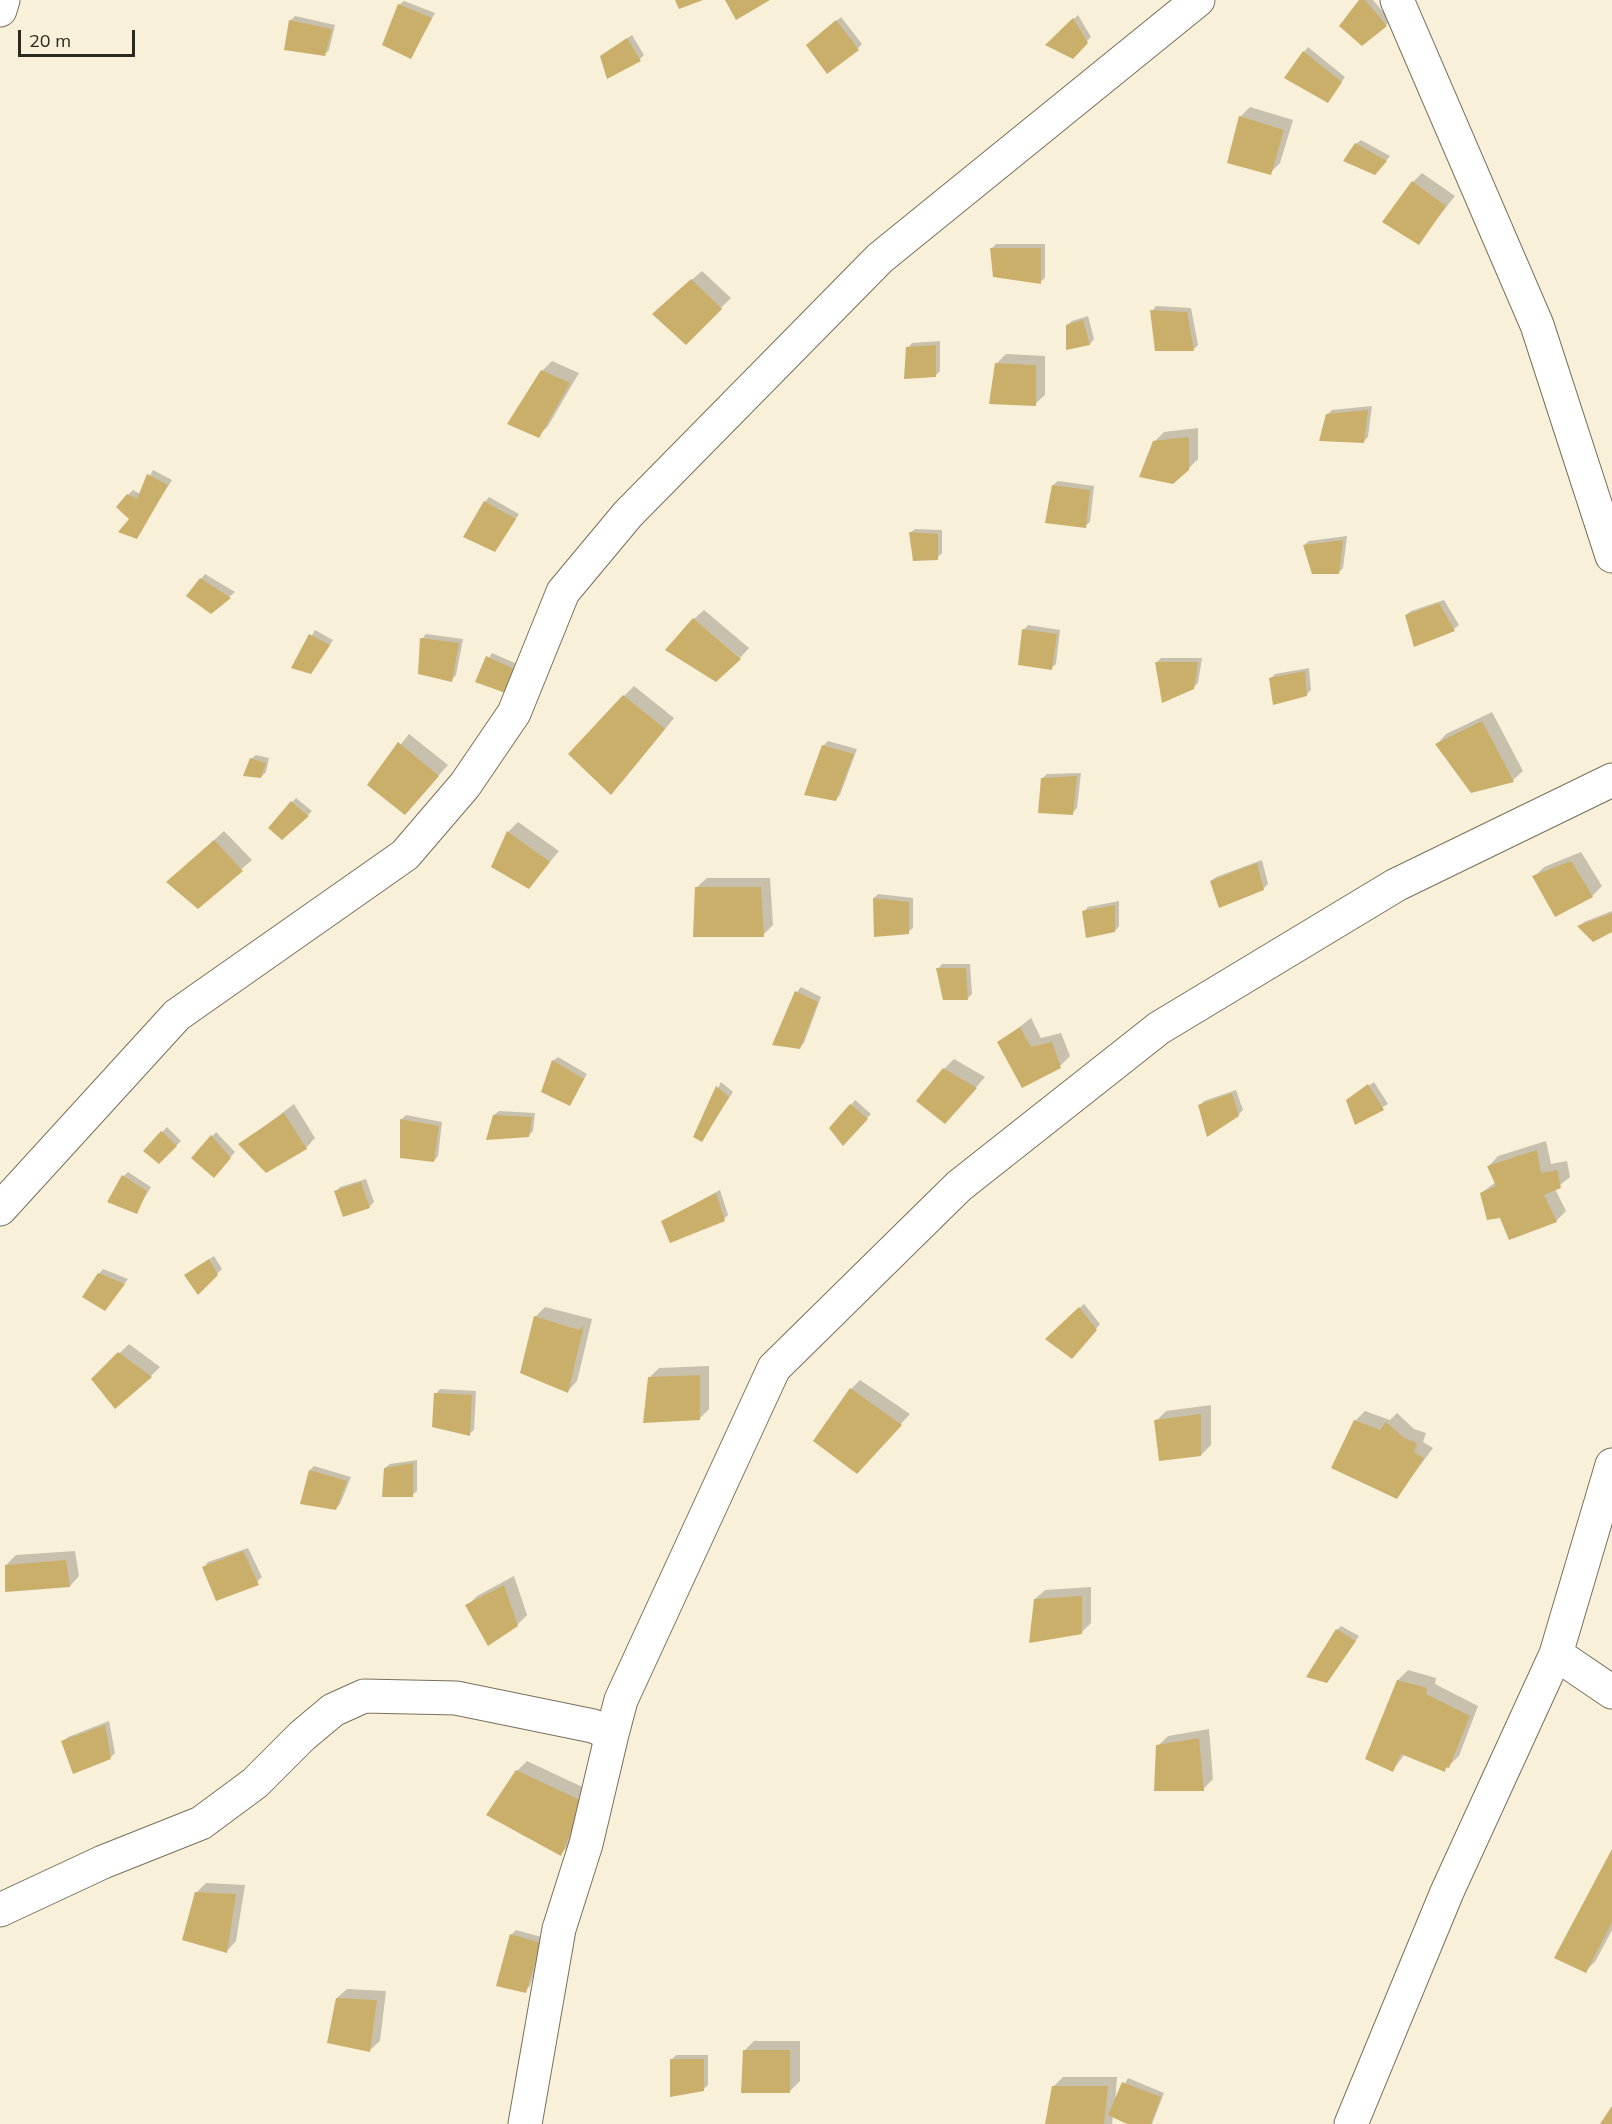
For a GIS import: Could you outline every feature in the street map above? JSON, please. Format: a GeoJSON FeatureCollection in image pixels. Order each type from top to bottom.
{"type":"FeatureCollection","features":[{"type":"Feature","properties":{"kind":"street"},"geometry":{"type":"LineString","coordinates":[[0,9],[3,0]]}},
{"type":"Feature","properties":{"kind":"street"},"geometry":{"type":"LineString","coordinates":[[0,1209],[177,1015],[405,855],[465,785],[514,713],[563,592],[628,514],[871,267],[1198,0]]}},
{"type":"Feature","properties":{"kind":"street"},"geometry":{"type":"LineString","coordinates":[[1397,0],[1537,325],[1612,556]]}},
{"type":"Feature","properties":{"kind":"street"},"geometry":{"type":"LineString","coordinates":[[525,2124],[559,1929],[586,1844],[621,1700],[774,1368],[959,1186],[1159,1028],[1396,885],[1612,780]]}},
{"type":"Feature","properties":{"kind":"street"},"geometry":{"type":"LineString","coordinates":[[1351,2124],[1447,1892],[1556,1654],[1612,1465]]}},
{"type":"Feature","properties":{"kind":"street"},"geometry":{"type":"LineString","coordinates":[[1556,1654],[1612,1692]]}},
{"type":"Feature","properties":{"kind":"street"},"geometry":{"type":"LineString","coordinates":[[0,1910],[103,1862],[201,1823],[255,1784],[302,1736],[333,1710],[364,1696],[456,1698],[593,1726],[612,1734]]}},
{"type":"Feature","properties":{"kind":"building"},"geometry":{"type":"Polygon","coordinates":[[[675,0],[703,0],[679,9],[675,0]]]}},
{"type":"Feature","properties":{"kind":"building"},"geometry":{"type":"Polygon","coordinates":[[[725,0],[770,0],[736,20],[725,0]]]}},
{"type":"Feature","properties":{"kind":"building"},"geometry":{"type":"Polygon","coordinates":[[[1359,0],[1365,0],[1387,26],[1362,46],[1339,26],[1359,0]]]}},
{"type":"Feature","properties":{"kind":"building"},"geometry":{"type":"Polygon","coordinates":[[[398,4],[432,18],[411,59],[382,45],[398,4]]]}},
{"type":"Feature","properties":{"kind":"building"},"geometry":{"type":"Polygon","coordinates":[[[1073,18],[1088,43],[1073,59],[1045,45],[1073,18]]]}},
{"type":"Feature","properties":{"kind":"building"},"geometry":{"type":"Polygon","coordinates":[[[289,20],[332,29],[325,56],[284,50],[289,20]]]}},
{"type":"Feature","properties":{"kind":"building"},"geometry":{"type":"Polygon","coordinates":[[[836,20],[859,50],[827,74],[806,45],[836,20]]]}},
{"type":"Feature","properties":{"kind":"building"},"geometry":{"type":"Polygon","coordinates":[[[627,38],[641,61],[607,79],[600,56],[627,38]]]}},
{"type":"Feature","properties":{"kind":"building"},"geometry":{"type":"Polygon","coordinates":[[[1303,51],[1342,82],[1328,103],[1284,78],[1303,51]]]}},
{"type":"Feature","properties":{"kind":"building"},"geometry":{"type":"Polygon","coordinates":[[[1239,116],[1284,130],[1271,175],[1227,163],[1239,116]]]}},
{"type":"Feature","properties":{"kind":"building"},"geometry":{"type":"Polygon","coordinates":[[[1355,143],[1387,161],[1375,175],[1343,161],[1355,143]]]}},
{"type":"Feature","properties":{"kind":"building"},"geometry":{"type":"Polygon","coordinates":[[[1412,181],[1446,206],[1419,245],[1382,222],[1412,181]]]}},
{"type":"Feature","properties":{"kind":"building"},"geometry":{"type":"Polygon","coordinates":[[[990,248],[1041,248],[1041,284],[993,277],[990,248]]]}},
{"type":"Feature","properties":{"kind":"building"},"geometry":{"type":"Polygon","coordinates":[[[691,279],[722,309],[686,345],[652,314],[691,279]]]}},
{"type":"Feature","properties":{"kind":"building"},"geometry":{"type":"Polygon","coordinates":[[[1150,310],[1187,312],[1194,351],[1155,351],[1150,310]]]}},
{"type":"Feature","properties":{"kind":"building"},"geometry":{"type":"Polygon","coordinates":[[[1083,320],[1090,345],[1066,350],[1066,325],[1083,320]]]}},
{"type":"Feature","properties":{"kind":"building"},"geometry":{"type":"Polygon","coordinates":[[[936,345],[936,377],[904,379],[906,347],[936,345]]]}},
{"type":"Feature","properties":{"kind":"building"},"geometry":{"type":"Polygon","coordinates":[[[995,363],[1036,365],[1036,406],[989,404],[995,363]]]}},
{"type":"Feature","properties":{"kind":"building"},"geometry":{"type":"Polygon","coordinates":[[[541,370],[570,383],[539,438],[507,424],[541,370]]]}},
{"type":"Feature","properties":{"kind":"building"},"geometry":{"type":"Polygon","coordinates":[[[1368,410],[1364,443],[1319,441],[1326,414],[1368,410]]]}},
{"type":"Feature","properties":{"kind":"building"},"geometry":{"type":"Polygon","coordinates":[[[1189,437],[1189,470],[1173,484],[1139,477],[1153,441],[1189,437]]]}},
{"type":"Feature","properties":{"kind":"building"},"geometry":{"type":"Polygon","coordinates":[[[147,474],[168,485],[137,539],[118,532],[129,519],[116,507],[127,494],[137,499],[147,474]]]}},
{"type":"Feature","properties":{"kind":"building"},"geometry":{"type":"Polygon","coordinates":[[[1052,485],[1090,490],[1086,528],[1045,523],[1052,485]]]}},
{"type":"Feature","properties":{"kind":"building"},"geometry":{"type":"Polygon","coordinates":[[[484,501],[516,519],[495,552],[463,537],[484,501]]]}},
{"type":"Feature","properties":{"kind":"building"},"geometry":{"type":"Polygon","coordinates":[[[909,532],[938,534],[938,560],[913,561],[909,532]]]}},
{"type":"Feature","properties":{"kind":"building"},"geometry":{"type":"Polygon","coordinates":[[[1343,540],[1339,574],[1312,574],[1303,545],[1343,540]]]}},
{"type":"Feature","properties":{"kind":"building"},"geometry":{"type":"Polygon","coordinates":[[[200,578],[231,598],[211,614],[186,596],[200,578]]]}},
{"type":"Feature","properties":{"kind":"building"},"geometry":{"type":"Polygon","coordinates":[[[1439,603],[1455,631],[1414,647],[1405,615],[1439,603]]]}},
{"type":"Feature","properties":{"kind":"building"},"geometry":{"type":"Polygon","coordinates":[[[693,618],[741,659],[716,682],[665,650],[693,618]]]}},
{"type":"Feature","properties":{"kind":"building"},"geometry":{"type":"Polygon","coordinates":[[[1022,629],[1057,634],[1052,670],[1018,665],[1022,629]]]}},
{"type":"Feature","properties":{"kind":"building"},"geometry":{"type":"Polygon","coordinates":[[[309,634],[330,645],[311,674],[291,668],[309,634]]]}},
{"type":"Feature","properties":{"kind":"building"},"geometry":{"type":"Polygon","coordinates":[[[420,638],[459,643],[452,682],[418,674],[420,638]]]}},
{"type":"Feature","properties":{"kind":"building"},"geometry":{"type":"Polygon","coordinates":[[[486,656],[523,673],[511,695],[475,682],[486,656]]]}},
{"type":"Feature","properties":{"kind":"building"},"geometry":{"type":"Polygon","coordinates":[[[1155,662],[1198,662],[1194,689],[1162,703],[1155,662]]]}},
{"type":"Feature","properties":{"kind":"building"},"geometry":{"type":"Polygon","coordinates":[[[1305,671],[1307,696],[1273,705],[1269,678],[1305,671]]]}},
{"type":"Feature","properties":{"kind":"building"},"geometry":{"type":"Polygon","coordinates":[[[623,695],[665,729],[611,795],[568,754],[623,695]]]}},
{"type":"Feature","properties":{"kind":"building"},"geometry":{"type":"Polygon","coordinates":[[[1482,721],[1514,782],[1471,793],[1435,744],[1482,721]]]}},
{"type":"Feature","properties":{"kind":"building"},"geometry":{"type":"Polygon","coordinates":[[[398,742],[439,776],[405,815],[367,785],[398,742]]]}},
{"type":"Feature","properties":{"kind":"building"},"geometry":{"type":"Polygon","coordinates":[[[822,745],[854,754],[836,801],[804,795],[822,745]]]}},
{"type":"Feature","properties":{"kind":"building"},"geometry":{"type":"Polygon","coordinates":[[[250,758],[266,763],[261,778],[243,776],[250,758]]]}},
{"type":"Feature","properties":{"kind":"building"},"geometry":{"type":"Polygon","coordinates":[[[1077,776],[1073,815],[1038,813],[1041,778],[1077,776]]]}},
{"type":"Feature","properties":{"kind":"building"},"geometry":{"type":"Polygon","coordinates":[[[291,801],[309,816],[282,840],[268,828],[291,801]]]}},
{"type":"Feature","properties":{"kind":"building"},"geometry":{"type":"Polygon","coordinates":[[[507,831],[550,862],[529,889],[491,867],[507,831]]]}},
{"type":"Feature","properties":{"kind":"building"},"geometry":{"type":"Polygon","coordinates":[[[214,840],[243,871],[198,909],[166,882],[214,840]]]}},
{"type":"Feature","properties":{"kind":"building"},"geometry":{"type":"Polygon","coordinates":[[[1571,861],[1593,897],[1555,917],[1532,876],[1571,861]]]}},
{"type":"Feature","properties":{"kind":"building"},"geometry":{"type":"Polygon","coordinates":[[[1257,863],[1264,890],[1219,908],[1210,881],[1257,863]]]}},
{"type":"Feature","properties":{"kind":"building"},"geometry":{"type":"Polygon","coordinates":[[[695,887],[761,887],[764,937],[693,937],[695,887]]]}},
{"type":"Feature","properties":{"kind":"building"},"geometry":{"type":"Polygon","coordinates":[[[873,898],[909,902],[909,934],[874,937],[873,898]]]}},
{"type":"Feature","properties":{"kind":"building"},"geometry":{"type":"Polygon","coordinates":[[[1115,905],[1115,932],[1086,938],[1082,911],[1115,905]]]}},
{"type":"Feature","properties":{"kind":"building"},"geometry":{"type":"Polygon","coordinates":[[[1612,913],[1612,932],[1593,942],[1577,926],[1612,913]]]}},
{"type":"Feature","properties":{"kind":"building"},"geometry":{"type":"Polygon","coordinates":[[[936,968],[966,968],[968,1000],[943,1000],[936,968]]]}},
{"type":"Feature","properties":{"kind":"building"},"geometry":{"type":"Polygon","coordinates":[[[795,991],[818,1002],[800,1049],[772,1045],[795,991]]]}},
{"type":"Feature","properties":{"kind":"building"},"geometry":{"type":"Polygon","coordinates":[[[1020,1027],[1031,1047],[1052,1042],[1061,1068],[1022,1088],[997,1042],[1020,1027]]]}},
{"type":"Feature","properties":{"kind":"building"},"geometry":{"type":"Polygon","coordinates":[[[552,1060],[584,1079],[570,1106],[541,1092],[552,1060]]]}},
{"type":"Feature","properties":{"kind":"building"},"geometry":{"type":"Polygon","coordinates":[[[943,1068],[977,1088],[945,1124],[916,1101],[943,1068]]]}},
{"type":"Feature","properties":{"kind":"building"},"geometry":{"type":"Polygon","coordinates":[[[1368,1084],[1384,1110],[1355,1125],[1346,1100],[1368,1084]]]}},
{"type":"Feature","properties":{"kind":"building"},"geometry":{"type":"Polygon","coordinates":[[[716,1086],[729,1097],[702,1142],[693,1137],[716,1086]]]}},
{"type":"Feature","properties":{"kind":"building"},"geometry":{"type":"Polygon","coordinates":[[[1232,1093],[1239,1116],[1207,1137],[1198,1105],[1232,1093]]]}},
{"type":"Feature","properties":{"kind":"building"},"geometry":{"type":"Polygon","coordinates":[[[850,1104],[868,1119],[843,1146],[829,1128],[850,1104]]]}},
{"type":"Feature","properties":{"kind":"building"},"geometry":{"type":"Polygon","coordinates":[[[284,1113],[307,1149],[266,1173],[238,1144],[284,1113]]]}},
{"type":"Feature","properties":{"kind":"building"},"geometry":{"type":"Polygon","coordinates":[[[493,1115],[532,1117],[529,1137],[486,1140],[493,1115]]]}},
{"type":"Feature","properties":{"kind":"building"},"geometry":{"type":"Polygon","coordinates":[[[400,1119],[439,1126],[434,1162],[400,1158],[400,1119]]]}},
{"type":"Feature","properties":{"kind":"building"},"geometry":{"type":"Polygon","coordinates":[[[161,1131],[177,1146],[159,1164],[143,1151],[161,1131]]]}},
{"type":"Feature","properties":{"kind":"building"},"geometry":{"type":"Polygon","coordinates":[[[211,1135],[231,1158],[214,1178],[191,1158],[211,1135]]]}},
{"type":"Feature","properties":{"kind":"building"},"geometry":{"type":"Polygon","coordinates":[[[1537,1150],[1541,1173],[1557,1170],[1561,1188],[1544,1195],[1557,1222],[1509,1240],[1500,1218],[1487,1220],[1480,1193],[1496,1186],[1487,1166],[1537,1150]]]}},
{"type":"Feature","properties":{"kind":"building"},"geometry":{"type":"Polygon","coordinates":[[[122,1175],[147,1191],[137,1214],[107,1202],[122,1175]]]}},
{"type":"Feature","properties":{"kind":"building"},"geometry":{"type":"Polygon","coordinates":[[[361,1182],[370,1208],[343,1217],[334,1191],[361,1182]]]}},
{"type":"Feature","properties":{"kind":"building"},"geometry":{"type":"Polygon","coordinates":[[[716,1193],[725,1221],[670,1243],[661,1221],[716,1193]]]}},
{"type":"Feature","properties":{"kind":"building"},"geometry":{"type":"Polygon","coordinates":[[[209,1259],[218,1275],[198,1295],[184,1275],[209,1259]]]}},
{"type":"Feature","properties":{"kind":"building"},"geometry":{"type":"Polygon","coordinates":[[[98,1273],[125,1284],[105,1311],[82,1297],[98,1273]]]}},
{"type":"Feature","properties":{"kind":"building"},"geometry":{"type":"Polygon","coordinates":[[[1079,1307],[1097,1330],[1072,1359],[1045,1339],[1079,1307]]]}},
{"type":"Feature","properties":{"kind":"building"},"geometry":{"type":"Polygon","coordinates":[[[534,1316],[579,1330],[584,1325],[568,1393],[520,1373],[534,1316]]]}},
{"type":"Feature","properties":{"kind":"building"},"geometry":{"type":"Polygon","coordinates":[[[118,1352],[152,1377],[115,1409],[91,1379],[118,1352]]]}},
{"type":"Feature","properties":{"kind":"building"},"geometry":{"type":"Polygon","coordinates":[[[700,1375],[700,1420],[643,1423],[648,1377],[700,1375]]]}},
{"type":"Feature","properties":{"kind":"building"},"geometry":{"type":"Polygon","coordinates":[[[850,1388],[902,1425],[857,1474],[813,1441],[850,1388]]]}},
{"type":"Feature","properties":{"kind":"building"},"geometry":{"type":"Polygon","coordinates":[[[434,1393],[472,1395],[470,1436],[432,1427],[434,1393]]]}},
{"type":"Feature","properties":{"kind":"building"},"geometry":{"type":"Polygon","coordinates":[[[1201,1414],[1201,1456],[1159,1461],[1154,1420],[1201,1414]]]}},
{"type":"Feature","properties":{"kind":"building"},"geometry":{"type":"Polygon","coordinates":[[[1354,1420],[1380,1430],[1386,1422],[1404,1438],[1417,1443],[1414,1452],[1424,1458],[1397,1499],[1331,1468],[1354,1420]]]}},
{"type":"Feature","properties":{"kind":"building"},"geometry":{"type":"Polygon","coordinates":[[[413,1463],[413,1497],[382,1497],[384,1468],[413,1463]]]}},
{"type":"Feature","properties":{"kind":"building"},"geometry":{"type":"Polygon","coordinates":[[[309,1470],[347,1481],[336,1510],[300,1504],[309,1470]]]}},
{"type":"Feature","properties":{"kind":"building"},"geometry":{"type":"Polygon","coordinates":[[[243,1551],[259,1585],[216,1601],[202,1567],[243,1551]]]}},
{"type":"Feature","properties":{"kind":"building"},"geometry":{"type":"Polygon","coordinates":[[[66,1560],[70,1587],[5,1592],[5,1565],[66,1560]]]}},
{"type":"Feature","properties":{"kind":"building"},"geometry":{"type":"Polygon","coordinates":[[[504,1585],[518,1626],[488,1646],[465,1605],[504,1585]]]}},
{"type":"Feature","properties":{"kind":"building"},"geometry":{"type":"Polygon","coordinates":[[[1082,1596],[1082,1634],[1029,1643],[1034,1599],[1082,1596]]]}},
{"type":"Feature","properties":{"kind":"building"},"geometry":{"type":"Polygon","coordinates":[[[1336,1629],[1356,1641],[1327,1683],[1306,1677],[1336,1629]]]}},
{"type":"Feature","properties":{"kind":"building"},"geometry":{"type":"Polygon","coordinates":[[[1397,1680],[1427,1688],[1426,1694],[1470,1716],[1449,1768],[1446,1767],[1445,1772],[1401,1754],[1393,1772],[1365,1759],[1397,1680]]]}},
{"type":"Feature","properties":{"kind":"building"},"geometry":{"type":"Polygon","coordinates":[[[105,1725],[111,1759],[73,1774],[61,1741],[105,1725]]]}},
{"type":"Feature","properties":{"kind":"building"},"geometry":{"type":"Polygon","coordinates":[[[1199,1738],[1204,1791],[1154,1791],[1156,1745],[1199,1738]]]}},
{"type":"Feature","properties":{"kind":"building"},"geometry":{"type":"Polygon","coordinates":[[[516,1770],[584,1802],[561,1856],[486,1815],[516,1770]]]}},
{"type":"Feature","properties":{"kind":"building"},"geometry":{"type":"Polygon","coordinates":[[[1612,1849],[1612,1922],[1586,1973],[1554,1958],[1612,1849]]]}},
{"type":"Feature","properties":{"kind":"building"},"geometry":{"type":"Polygon","coordinates":[[[195,1892],[236,1894],[227,1953],[182,1940],[195,1892]]]}},
{"type":"Feature","properties":{"kind":"building"},"geometry":{"type":"Polygon","coordinates":[[[510,1934],[541,1943],[526,1993],[496,1986],[510,1934]]]}},
{"type":"Feature","properties":{"kind":"building"},"geometry":{"type":"Polygon","coordinates":[[[336,1998],[377,2000],[370,2052],[327,2043],[336,1998]]]}},
{"type":"Feature","properties":{"kind":"building"},"geometry":{"type":"Polygon","coordinates":[[[743,2050],[790,2050],[790,2093],[741,2093],[743,2050]]]}},
{"type":"Feature","properties":{"kind":"building"},"geometry":{"type":"Polygon","coordinates":[[[670,2059],[704,2059],[704,2091],[670,2097],[670,2059]]]}},
{"type":"Feature","properties":{"kind":"building"},"geometry":{"type":"Polygon","coordinates":[[[1122,2082],[1161,2097],[1151,2124],[1127,2124],[1108,2115],[1122,2082]]]}},
{"type":"Feature","properties":{"kind":"building"},"geometry":{"type":"Polygon","coordinates":[[[1052,2086],[1108,2086],[1104,2124],[1045,2124],[1052,2086]]]}},
{"type":"Feature","properties":{"kind":"building"},"geometry":{"type":"Polygon","coordinates":[[[1612,2106],[1612,2124],[1600,2124],[1612,2106]]]}}]}
